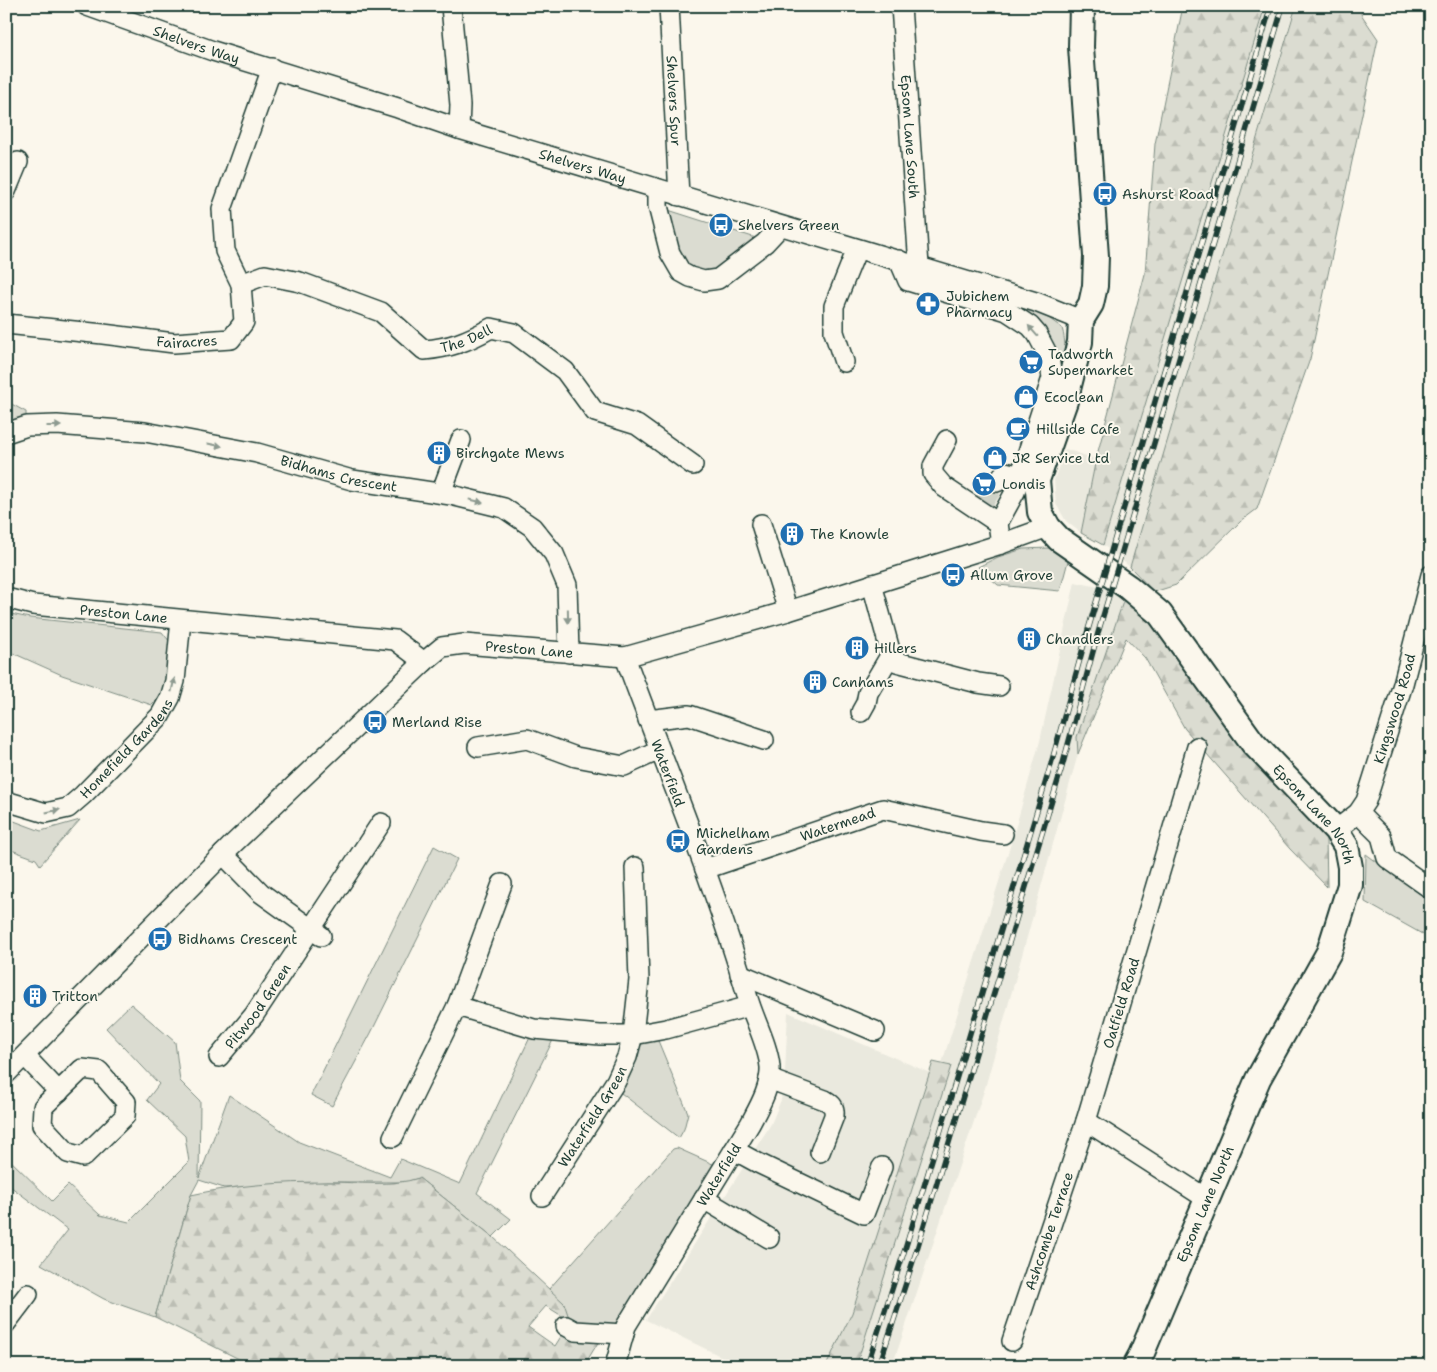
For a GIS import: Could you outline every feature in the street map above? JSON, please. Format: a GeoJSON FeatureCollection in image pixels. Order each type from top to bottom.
{"type":"FeatureCollection","features":[{"type":"Feature","properties":{"kind":"main road"},"geometry":{"type":"LineString","coordinates":[[1081,320],[1091,304],[1096,286],[1096,256],[1081,48],[1082,6]]}},
{"type":"Feature","properties":{"kind":"main road","name":"Epsom Lane North"},"geometry":{"type":"LineString","coordinates":[[1081,320],[1080,342],[1064,401],[1029,478],[1040,512],[1048,527],[1066,545],[1128,587],[1160,614],[1252,743],[1336,830],[1346,846],[1350,867],[1350,885],[1329,952],[1258,1079],[1142,1355],[1135,1366]]}},
{"type":"Feature","properties":{"kind":"street","name":"Shelvers Way"},"geometry":{"type":"LineString","coordinates":[[87,6],[213,51],[272,68],[459,129],[780,227],[919,266],[1036,302],[1081,320]]}},
{"type":"Feature","properties":{"kind":"street"},"geometry":{"type":"LineString","coordinates":[[452,6],[460,105],[459,129]]}},
{"type":"Feature","properties":{"kind":"street","name":"Shelvers Spur"},"geometry":{"type":"LineString","coordinates":[[669,6],[679,196]]}},
{"type":"Feature","properties":{"kind":"street","name":"Epsom Lane South"},"geometry":{"type":"LineString","coordinates":[[901,6],[919,266]]}},
{"type":"Feature","properties":{"kind":"street","name":"Fairacres"},"geometry":{"type":"LineString","coordinates":[[6,324],[174,343],[231,339],[244,322],[241,284],[225,251],[222,209],[272,68]]}},
{"type":"Feature","properties":{"kind":"street"},"geometry":{"type":"LineString","coordinates":[[6,191],[18,162]]}},
{"type":"Feature","properties":{"kind":"street"},"geometry":{"type":"LineString","coordinates":[[658,189],[658,206],[670,253],[681,272],[690,277],[704,281],[718,279],[765,244],[780,227]]}},
{"type":"Feature","properties":{"kind":"street"},"geometry":{"type":"LineString","coordinates":[[844,362],[834,332],[834,306],[857,249]]}},
{"type":"Feature","properties":{"kind":"street"},"geometry":{"type":"LineString","coordinates":[[898,260],[908,281],[1007,311],[1030,326],[1043,344],[1049,357],[1052,378],[1029,478],[1016,492],[998,523],[1001,544]]}},
{"type":"Feature","properties":{"kind":"street","name":"The Dell"},"geometry":{"type":"LineString","coordinates":[[241,284],[265,275],[300,282],[381,312],[424,350],[445,348],[473,339],[491,328],[514,333],[565,371],[595,412],[637,425],[694,464]]}},
{"type":"Feature","properties":{"kind":"street","name":"Bidhams Crescent"},"geometry":{"type":"LineString","coordinates":[[6,433],[27,426],[57,425],[145,432],[257,453],[352,480],[441,493],[504,508],[532,527],[554,554],[567,585],[568,653]]}},
{"type":"Feature","properties":{"kind":"street"},"geometry":{"type":"LineString","coordinates":[[441,493],[461,440]]}},
{"type":"Feature","properties":{"kind":"street"},"geometry":{"type":"LineString","coordinates":[[947,440],[933,466],[933,474],[944,487],[982,508],[998,523]]}},
{"type":"Feature","properties":{"kind":"street"},"geometry":{"type":"LineString","coordinates":[[997,482],[1005,472],[1029,478]]}},
{"type":"Feature","properties":{"kind":"street"},"geometry":{"type":"LineString","coordinates":[[761,524],[788,611]]}},
{"type":"Feature","properties":{"kind":"street","name":"Preston Lane"},"geometry":{"type":"LineString","coordinates":[[6,598],[33,605],[395,640],[424,662],[442,647],[464,644],[626,656],[788,611],[1001,544],[1048,527]]}},
{"type":"Feature","properties":{"kind":"street"},"geometry":{"type":"LineString","coordinates":[[872,584],[891,654],[897,662],[978,683],[999,686]]}},
{"type":"Feature","properties":{"kind":"street","name":"Kingswood Road"},"geometry":{"type":"LineString","coordinates":[[1336,830],[1358,813],[1366,801],[1403,684],[1430,584]]}},
{"type":"Feature","properties":{"kind":"street","name":"Homefield Gardens"},"geometry":{"type":"LineString","coordinates":[[6,801],[46,813],[68,808],[154,723],[170,698],[175,681],[180,620]]}},
{"type":"Feature","properties":{"kind":"street"},"geometry":{"type":"LineString","coordinates":[[861,712],[868,693],[891,654]]}},
{"type":"Feature","properties":{"kind":"street","name":"Waterfield"},"geometry":{"type":"LineString","coordinates":[[615,1366],[626,1326],[754,1116],[769,1079],[770,1066],[705,869],[659,750],[626,656]]}},
{"type":"Feature","properties":{"kind":"street"},"geometry":{"type":"LineString","coordinates":[[59,1092],[12,1065],[224,854],[424,662]]}},
{"type":"Feature","properties":{"kind":"street"},"geometry":{"type":"LineString","coordinates":[[648,720],[689,715],[764,740]]}},
{"type":"Feature","properties":{"kind":"street"},"geometry":{"type":"LineString","coordinates":[[478,748],[527,739],[576,758],[624,766],[659,750]]}},
{"type":"Feature","properties":{"kind":"street","name":"Oatfield Road"},"geometry":{"type":"LineString","coordinates":[[1086,1121],[1197,747]]}},
{"type":"Feature","properties":{"kind":"street","name":"Watermead"},"geometry":{"type":"LineString","coordinates":[[705,869],[882,809],[981,831],[1003,834]]}},
{"type":"Feature","properties":{"kind":"street"},"geometry":{"type":"LineString","coordinates":[[1358,813],[1381,836],[1387,858],[1431,888]]}},
{"type":"Feature","properties":{"kind":"street","name":"Pitwood Green"},"geometry":{"type":"LineString","coordinates":[[219,1057],[317,934],[381,823]]}},
{"type":"Feature","properties":{"kind":"street"},"geometry":{"type":"LineString","coordinates":[[224,854],[261,893],[317,934]]}},
{"type":"Feature","properties":{"kind":"street","name":"Waterfield Green"},"geometry":{"type":"LineString","coordinates":[[542,1196],[616,1081],[627,1056],[633,1035],[640,980],[635,867]]}},
{"type":"Feature","properties":{"kind":"street"},"geometry":{"type":"LineString","coordinates":[[393,1137],[457,1006],[502,884]]}},
{"type":"Feature","properties":{"kind":"street"},"geometry":{"type":"LineString","coordinates":[[740,974],[875,1031]]}},
{"type":"Feature","properties":{"kind":"street"},"geometry":{"type":"LineString","coordinates":[[457,1006],[534,1029],[600,1036],[633,1035],[666,1029],[750,1006]]}},
{"type":"Feature","properties":{"kind":"street"},"geometry":{"type":"LineString","coordinates":[[82,1069],[99,1072],[126,1102],[125,1116],[83,1157],[68,1153],[42,1125],[43,1107],[59,1092],[82,1069]]}},
{"type":"Feature","properties":{"kind":"street"},"geometry":{"type":"LineString","coordinates":[[769,1079],[832,1104],[835,1111],[834,1116],[820,1152]]}},
{"type":"Feature","properties":{"kind":"street"},"geometry":{"type":"LineString","coordinates":[[1086,1121],[1207,1199]]}},
{"type":"Feature","properties":{"kind":"street","name":"Ashcombe Terrace"},"geometry":{"type":"LineString","coordinates":[[1012,1340],[1086,1121]]}},
{"type":"Feature","properties":{"kind":"street"},"geometry":{"type":"LineString","coordinates":[[734,1150],[864,1214],[882,1167]]}},
{"type":"Feature","properties":{"kind":"street"},"geometry":{"type":"LineString","coordinates":[[704,1200],[769,1238]]}},
{"type":"Feature","properties":{"kind":"street"},"geometry":{"type":"LineString","coordinates":[[6,1323],[28,1294]]}},
{"type":"Feature","properties":{"kind":"street"},"geometry":{"type":"LineString","coordinates":[[566,1326],[575,1331],[624,1334]]}},
{"type":"Feature","properties":{"kind":"shaded area"},"geometry":{"type":"Polygon","coordinates":[[[1265,6],[1295,6],[1130,567],[1103,545],[1265,6]]]}},
{"type":"Feature","properties":{"kind":"shaded area"},"geometry":{"type":"Polygon","coordinates":[[[1065,449],[1096,459],[1081,533],[1066,521],[1056,504],[1054,480],[1065,449]]]}},
{"type":"Feature","properties":{"kind":"shaded area"},"geometry":{"type":"Polygon","coordinates":[[[1075,582],[1126,593],[1077,737],[1078,754],[985,1088],[898,1349],[892,1366],[856,1366],[951,1066],[942,1063],[1012,840],[1040,741],[1075,582]]]}},
{"type":"Feature","properties":{"kind":"shaded area"},"geometry":{"type":"Polygon","coordinates":[[[788,1012],[930,1073],[852,1313],[826,1366],[741,1366],[646,1320],[771,1124],[781,1100],[785,1071],[788,1012]]]}},
{"type":"Feature","properties":{"kind":"green space"},"geometry":{"type":"Polygon","coordinates":[[[1183,6],[1265,6],[1103,545],[1081,533],[1096,459],[1145,274],[1155,144],[1183,6]]]}},
{"type":"Feature","properties":{"kind":"green space"},"geometry":{"type":"Polygon","coordinates":[[[1296,6],[1363,6],[1361,14],[1378,39],[1310,359],[1257,509],[1241,521],[1176,585],[1154,592],[1130,567],[1296,6]]]}},
{"type":"Feature","properties":{"kind":"green space","name":"Shelvers Green"},"geometry":{"type":"Polygon","coordinates":[[[665,209],[759,239],[717,274],[702,275],[681,262],[665,209]]]}},
{"type":"Feature","properties":{"kind":"green space"},"geometry":{"type":"Polygon","coordinates":[[[1001,301],[1042,313],[1062,328],[1065,350],[1059,370],[1054,345],[1043,344],[1001,301]]]}},
{"type":"Feature","properties":{"kind":"green space"},"geometry":{"type":"Polygon","coordinates":[[[6,401],[26,412],[26,422],[6,430],[6,401]]]}},
{"type":"Feature","properties":{"kind":"green space"},"geometry":{"type":"Polygon","coordinates":[[[1049,548],[1068,561],[1060,591],[998,585],[978,567],[998,557],[1023,549],[1049,548]]]}},
{"type":"Feature","properties":{"kind":"green space"},"geometry":{"type":"Polygon","coordinates":[[[1126,593],[1188,666],[1250,752],[1326,838],[1327,887],[1290,849],[1185,729],[1145,658],[1126,638],[1078,754],[1077,737],[1126,593]]]}},
{"type":"Feature","properties":{"kind":"green space"},"geometry":{"type":"Polygon","coordinates":[[[6,613],[30,618],[162,632],[178,652],[175,681],[152,705],[62,675],[6,650],[6,613]]]}},
{"type":"Feature","properties":{"kind":"green space"},"geometry":{"type":"Polygon","coordinates":[[[6,818],[41,831],[80,820],[40,865],[36,859],[6,848],[6,818]]]}},
{"type":"Feature","properties":{"kind":"green space"},"geometry":{"type":"Polygon","coordinates":[[[434,846],[457,859],[371,1033],[332,1106],[311,1095],[434,846]]]}},
{"type":"Feature","properties":{"kind":"green space"},"geometry":{"type":"Polygon","coordinates":[[[1366,854],[1431,902],[1431,939],[1365,902],[1366,854]]]}},
{"type":"Feature","properties":{"kind":"green space"},"geometry":{"type":"Polygon","coordinates":[[[131,1004],[175,1042],[180,1081],[200,1101],[199,1178],[229,1095],[299,1142],[390,1177],[400,1159],[460,1184],[534,1029],[557,1032],[477,1193],[511,1219],[493,1237],[419,1178],[406,1182],[327,1182],[224,1188],[199,1180],[191,1195],[155,1317],[104,1299],[41,1264],[68,1230],[6,1183],[6,1156],[52,1201],[68,1185],[100,1215],[129,1222],[189,1162],[185,1136],[147,1100],[159,1084],[106,1028],[131,1004]]]}},
{"type":"Feature","properties":{"kind":"green space"},"geometry":{"type":"Polygon","coordinates":[[[654,1031],[688,1113],[684,1129],[679,1138],[612,1086],[633,1035],[654,1031]]]}},
{"type":"Feature","properties":{"kind":"green space"},"geometry":{"type":"Polygon","coordinates":[[[933,1062],[951,1066],[856,1366],[826,1366],[852,1313],[933,1062]]]}},
{"type":"Feature","properties":{"kind":"green space"},"geometry":{"type":"Polygon","coordinates":[[[677,1148],[715,1165],[626,1326],[570,1321],[549,1289],[673,1149],[677,1148]]]}},
{"type":"Feature","properties":{"kind":"green space"},"geometry":{"type":"Polygon","coordinates":[[[419,1178],[493,1237],[564,1303],[570,1321],[546,1306],[528,1327],[555,1346],[565,1330],[599,1341],[588,1359],[580,1366],[248,1366],[245,1362],[155,1317],[191,1195],[276,1183],[386,1183],[419,1178]]]}},
{"type":"Feature","properties":{"kind":"tunnel"},"geometry":{"type":"LineString","coordinates":[[982,505],[997,482]]}},
{"type":"Feature","properties":{"kind":"railway"},"geometry":{"type":"LineString","coordinates":[[867,1366],[906,1246],[1051,764],[1088,630],[1271,6]]}},
{"type":"Feature","properties":{"kind":"railway"},"geometry":{"type":"LineString","coordinates":[[879,1366],[917,1249],[1062,767],[1098,633],[1283,6]]}},
{"type":"Feature","properties":{"kind":"place","name":"Ashurst Road"},"geometry":{"type":"Point","coordinates":[1105,194]}},
{"type":"Feature","properties":{"kind":"place","name":"Shelvers Green"},"geometry":{"type":"Point","coordinates":[721,225]}},
{"type":"Feature","properties":{"kind":"place","name":"Jubichem Pharmacy"},"geometry":{"type":"Point","coordinates":[928,304]}},
{"type":"Feature","properties":{"kind":"place","name":"Tadworth Supermarket"},"geometry":{"type":"Point","coordinates":[1031,362]}},
{"type":"Feature","properties":{"kind":"place","name":"Ecoclean"},"geometry":{"type":"Point","coordinates":[1026,397]}},
{"type":"Feature","properties":{"kind":"place","name":"Hillside Cafe"},"geometry":{"type":"Point","coordinates":[1018,429]}},
{"type":"Feature","properties":{"kind":"place","name":"Birchgate Mews"},"geometry":{"type":"Point","coordinates":[439,453]}},
{"type":"Feature","properties":{"kind":"place","name":"JR Service Ltd"},"geometry":{"type":"Point","coordinates":[995,458]}},
{"type":"Feature","properties":{"kind":"place","name":"Londis"},"geometry":{"type":"Point","coordinates":[984,484]}},
{"type":"Feature","properties":{"kind":"place","name":"The Knowle"},"geometry":{"type":"Point","coordinates":[792,534]}},
{"type":"Feature","properties":{"kind":"place","name":"Allum Grove"},"geometry":{"type":"Point","coordinates":[953,575]}},
{"type":"Feature","properties":{"kind":"place","name":"Chandlers"},"geometry":{"type":"Point","coordinates":[1029,639]}},
{"type":"Feature","properties":{"kind":"place","name":"Hillers"},"geometry":{"type":"Point","coordinates":[857,648]}},
{"type":"Feature","properties":{"kind":"place","name":"Canhams"},"geometry":{"type":"Point","coordinates":[815,682]}},
{"type":"Feature","properties":{"kind":"place","name":"Merland Rise"},"geometry":{"type":"Point","coordinates":[375,722]}},
{"type":"Feature","properties":{"kind":"place","name":"Michelham Gardens"},"geometry":{"type":"Point","coordinates":[678,841]}},
{"type":"Feature","properties":{"kind":"place","name":"Bidhams Crescent"},"geometry":{"type":"Point","coordinates":[160,939]}},
{"type":"Feature","properties":{"kind":"place","name":"Tritton"},"geometry":{"type":"Point","coordinates":[35,996]}}]}
